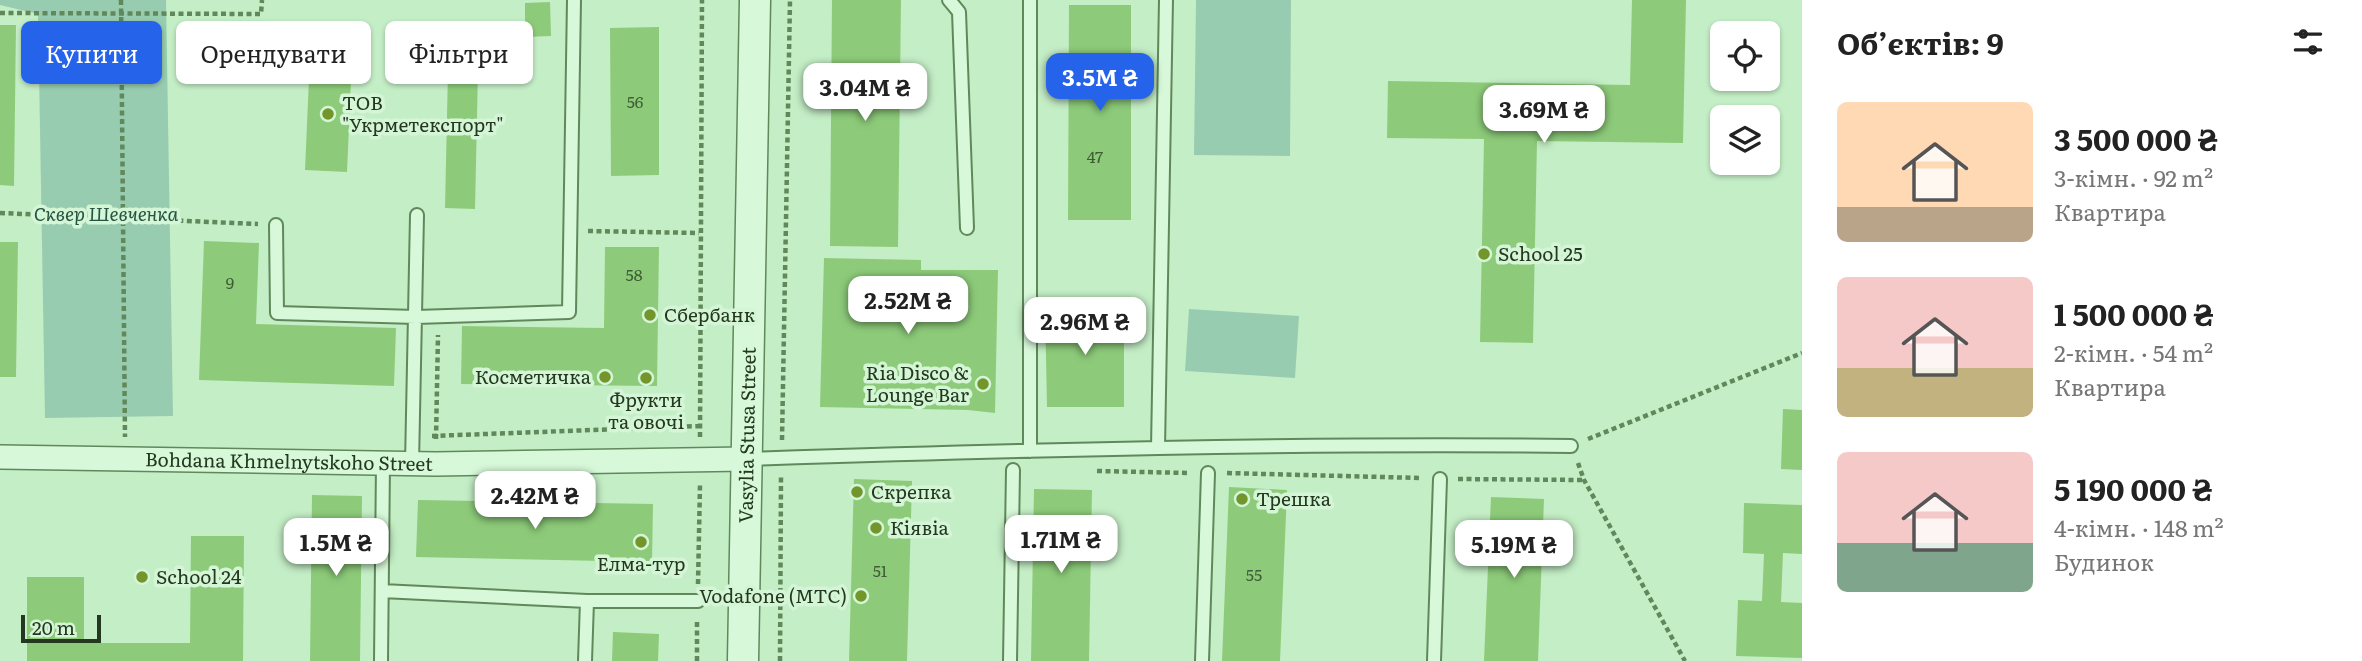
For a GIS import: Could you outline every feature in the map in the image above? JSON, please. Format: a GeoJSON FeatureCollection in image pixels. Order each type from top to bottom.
{"type":"FeatureCollection","features":[{"type":"Feature","properties":{"kind":"street","name":"Vasylia Stusa Street"},"geometry":{"type":"LineString","coordinates":[[743,661],[755,0]]}},
{"type":"Feature","properties":{"kind":"street","name":"Bohdana Khmelnytskoho Street"},"geometry":{"type":"LineString","coordinates":[[0,457],[412,464],[745,459]]}},
{"type":"Feature","properties":{"kind":"lane"},"geometry":{"type":"LineString","coordinates":[[276,225],[277,313],[416,317],[569,312],[574,0]]}},
{"type":"Feature","properties":{"kind":"lane"},"geometry":{"type":"LineString","coordinates":[[950,0],[960,12],[967,228]]}},
{"type":"Feature","properties":{"kind":"lane"},"geometry":{"type":"LineString","coordinates":[[1030,0],[1031,451]]}},
{"type":"Feature","properties":{"kind":"lane"},"geometry":{"type":"LineString","coordinates":[[1158,448],[1166,0]]}},
{"type":"Feature","properties":{"kind":"lane"},"geometry":{"type":"LineString","coordinates":[[412,464],[417,215]]}},
{"type":"Feature","properties":{"kind":"lane"},"geometry":{"type":"LineString","coordinates":[[745,459],[1158,448],[1436,444],[1571,446]]}},
{"type":"Feature","properties":{"kind":"lane"},"geometry":{"type":"LineString","coordinates":[[381,661],[383,463]]}},
{"type":"Feature","properties":{"kind":"lane"},"geometry":{"type":"LineString","coordinates":[[1010,661],[1013,470]]}},
{"type":"Feature","properties":{"kind":"lane"},"geometry":{"type":"LineString","coordinates":[[1202,661],[1208,473]]}},
{"type":"Feature","properties":{"kind":"lane"},"geometry":{"type":"LineString","coordinates":[[1434,661],[1440,479]]}},
{"type":"Feature","properties":{"kind":"lane"},"geometry":{"type":"LineString","coordinates":[[382,591],[587,601],[698,601]]}},
{"type":"Feature","properties":{"kind":"lane"},"geometry":{"type":"LineString","coordinates":[[585,661],[587,601]]}},
{"type":"Feature","properties":{"kind":"path"},"geometry":{"type":"LineString","coordinates":[[121,0],[125,459]]}},
{"type":"Feature","properties":{"kind":"path"},"geometry":{"type":"LineString","coordinates":[[0,13],[261,14],[262,0]]}},
{"type":"Feature","properties":{"kind":"path"},"geometry":{"type":"LineString","coordinates":[[697,661],[702,0]]}},
{"type":"Feature","properties":{"kind":"path"},"geometry":{"type":"LineString","coordinates":[[780,661],[790,0]]}},
{"type":"Feature","properties":{"kind":"path"},"geometry":{"type":"LineString","coordinates":[[0,213],[276,225]]}},
{"type":"Feature","properties":{"kind":"path"},"geometry":{"type":"LineString","coordinates":[[570,231],[699,233]]}},
{"type":"Feature","properties":{"kind":"path"},"geometry":{"type":"LineString","coordinates":[[436,464],[438,316]]}},
{"type":"Feature","properties":{"kind":"path"},"geometry":{"type":"LineString","coordinates":[[1685,661],[1584,480],[1571,446],[1802,353]]}},
{"type":"Feature","properties":{"kind":"path"},"geometry":{"type":"LineString","coordinates":[[413,436],[700,426]]}},
{"type":"Feature","properties":{"kind":"path"},"geometry":{"type":"LineString","coordinates":[[124,435],[138,435]]}},
{"type":"Feature","properties":{"kind":"path"},"geometry":{"type":"LineString","coordinates":[[1097,471],[1584,480]]}},
{"type":"Feature","properties":{"kind":"green space","name":"Сквер Шевченка"},"geometry":{"type":"Polygon","coordinates":[[[0,0],[166,0],[173,416],[45,418],[39,84],[162,84],[162,21],[38,21],[38,14],[0,5],[0,0]]]}},
{"type":"Feature","properties":{"kind":"green space"},"geometry":{"type":"Polygon","coordinates":[[[1196,0],[1291,0],[1290,156],[1194,155],[1196,0]]]}},
{"type":"Feature","properties":{"kind":"green space"},"geometry":{"type":"Polygon","coordinates":[[[1189,309],[1299,316],[1295,378],[1185,371],[1189,309]]]}},
{"type":"Feature","properties":{"kind":"building"},"geometry":{"type":"Polygon","coordinates":[[[832,0],[901,0],[898,247],[830,246],[832,0]]]}},
{"type":"Feature","properties":{"kind":"building"},"geometry":{"type":"Polygon","coordinates":[[[1632,0],[1686,0],[1683,143],[1537,141],[1533,343],[1480,342],[1484,139],[1387,138],[1388,81],[1630,85],[1632,0]]]}},
{"type":"Feature","properties":{"kind":"building"},"geometry":{"type":"Polygon","coordinates":[[[550,2],[551,36],[533,37],[533,21],[525,21],[525,3],[550,2]]]}},
{"type":"Feature","properties":{"kind":"building"},"geometry":{"type":"Polygon","coordinates":[[[1069,5],[1131,5],[1131,220],[1068,220],[1069,5]]]}},
{"type":"Feature","properties":{"kind":"building"},"geometry":{"type":"Polygon","coordinates":[[[0,25],[16,25],[14,186],[0,185],[0,25]]]}},
{"type":"Feature","properties":{"kind":"building"},"geometry":{"type":"Polygon","coordinates":[[[659,27],[659,175],[611,176],[610,28],[659,27]]]}},
{"type":"Feature","properties":{"kind":"building","name":"ТОВ \"Укрметекспорт\""},"geometry":{"type":"Polygon","coordinates":[[[309,84],[351,84],[347,172],[305,170],[309,84]]]}},
{"type":"Feature","properties":{"kind":"building"},"geometry":{"type":"Polygon","coordinates":[[[448,84],[478,84],[475,209],[445,208],[448,84]]]}},
{"type":"Feature","properties":{"kind":"building"},"geometry":{"type":"Polygon","coordinates":[[[204,241],[259,243],[256,324],[396,328],[394,386],[199,380],[204,241]]]}},
{"type":"Feature","properties":{"kind":"building"},"geometry":{"type":"Polygon","coordinates":[[[0,242],[18,242],[16,377],[0,377],[0,242]]]}},
{"type":"Feature","properties":{"kind":"building"},"geometry":{"type":"Polygon","coordinates":[[[605,247],[659,247],[657,386],[461,384],[462,326],[604,328],[605,247]]]}},
{"type":"Feature","properties":{"kind":"building"},"geometry":{"type":"Polygon","coordinates":[[[824,258],[921,260],[921,270],[998,270],[995,413],[820,407],[824,258]]]}},
{"type":"Feature","properties":{"kind":"building"},"geometry":{"type":"Polygon","coordinates":[[[1045,307],[1124,308],[1124,407],[1047,407],[1045,307]]]}},
{"type":"Feature","properties":{"kind":"building"},"geometry":{"type":"Polygon","coordinates":[[[1783,409],[1802,410],[1802,470],[1781,469],[1783,409]]]}},
{"type":"Feature","properties":{"kind":"building"},"geometry":{"type":"Polygon","coordinates":[[[854,479],[912,481],[907,661],[849,661],[854,479]]]}},
{"type":"Feature","properties":{"kind":"building"},"geometry":{"type":"Polygon","coordinates":[[[1229,487],[1287,490],[1280,661],[1222,661],[1229,487]]]}},
{"type":"Feature","properties":{"kind":"building"},"geometry":{"type":"Polygon","coordinates":[[[1034,489],[1092,490],[1089,661],[1031,661],[1034,489]]]}},
{"type":"Feature","properties":{"kind":"building"},"geometry":{"type":"Polygon","coordinates":[[[312,495],[362,496],[360,661],[310,661],[312,495]]]}},
{"type":"Feature","properties":{"kind":"building"},"geometry":{"type":"Polygon","coordinates":[[[1491,497],[1544,499],[1538,661],[1484,661],[1491,497]]]}},
{"type":"Feature","properties":{"kind":"building"},"geometry":{"type":"Polygon","coordinates":[[[418,500],[653,504],[652,562],[416,557],[418,500]]]}},
{"type":"Feature","properties":{"kind":"building"},"geometry":{"type":"Polygon","coordinates":[[[1744,503],[1802,505],[1802,554],[1783,553],[1781,602],[1802,603],[1802,658],[1736,656],[1738,600],[1762,601],[1764,554],[1743,553],[1744,503]]]}},
{"type":"Feature","properties":{"kind":"building"},"geometry":{"type":"Polygon","coordinates":[[[191,536],[244,536],[243,661],[27,661],[27,577],[84,577],[84,643],[190,643],[191,536]]]}},
{"type":"Feature","properties":{"kind":"building"},"geometry":{"type":"Polygon","coordinates":[[[613,632],[659,634],[658,661],[612,661],[613,632]]]}},
{"type":"Feature","properties":{"kind":"place","name":"ТОВ \"Укрметекспорт\""},"geometry":{"type":"Point","coordinates":[328,114]}},
{"type":"Feature","properties":{"kind":"place","name":"School 25"},"geometry":{"type":"Point","coordinates":[1484,254]}},
{"type":"Feature","properties":{"kind":"place","name":"Сбербанк"},"geometry":{"type":"Point","coordinates":[650,315]}},
{"type":"Feature","properties":{"kind":"place","name":"Косметичка"},"geometry":{"type":"Point","coordinates":[605,377]}},
{"type":"Feature","properties":{"kind":"place","name":"Фрукти та овочі"},"geometry":{"type":"Point","coordinates":[646,378]}},
{"type":"Feature","properties":{"kind":"place","name":"Ria Disco & Lounge Bar"},"geometry":{"type":"Point","coordinates":[983,384]}},
{"type":"Feature","properties":{"kind":"place","name":"Скрепка"},"geometry":{"type":"Point","coordinates":[857,492]}},
{"type":"Feature","properties":{"kind":"place","name":"Трешка"},"geometry":{"type":"Point","coordinates":[1242,499]}},
{"type":"Feature","properties":{"kind":"place","name":"Кіявіа"},"geometry":{"type":"Point","coordinates":[876,528]}},
{"type":"Feature","properties":{"kind":"place","name":"Елма-тур"},"geometry":{"type":"Point","coordinates":[641,542]}},
{"type":"Feature","properties":{"kind":"place","name":"School 24"},"geometry":{"type":"Point","coordinates":[142,577]}},
{"type":"Feature","properties":{"kind":"place","name":"Vodafone (МТС)"},"geometry":{"type":"Point","coordinates":[861,596]}}]}
